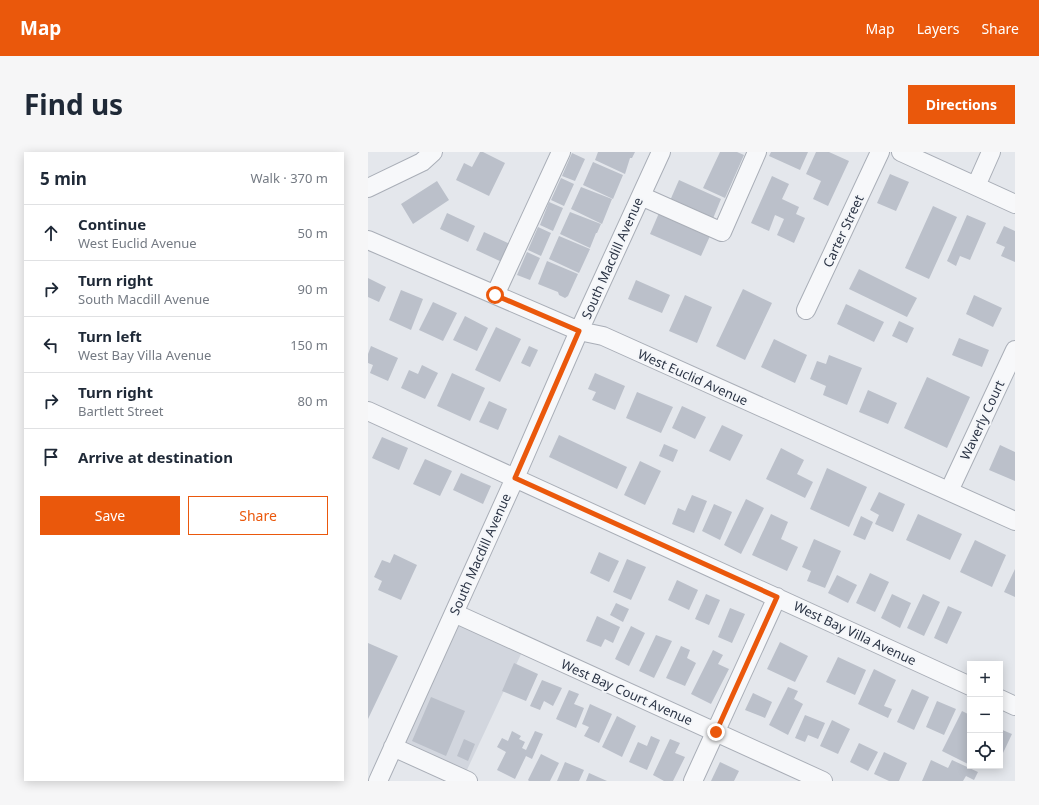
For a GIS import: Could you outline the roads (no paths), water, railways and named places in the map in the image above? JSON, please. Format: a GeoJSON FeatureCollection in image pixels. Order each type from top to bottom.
{"type":"FeatureCollection","features":[{"type":"Feature","properties":{"kind":"street"},"geometry":{"type":"LineString","coordinates":[[368,188],[422,162],[433,152]]}},
{"type":"Feature","properties":{"kind":"street"},"geometry":{"type":"LineString","coordinates":[[495,295],[520,237],[561,152]]}},
{"type":"Feature","properties":{"kind":"street","name":"South Macdill Avenue"},"geometry":{"type":"LineString","coordinates":[[375,775],[394,747],[515,478],[579,331],[661,152]]}},
{"type":"Feature","properties":{"kind":"street"},"geometry":{"type":"LineString","coordinates":[[641,196],[722,232],[757,152]]}},
{"type":"Feature","properties":{"kind":"street","name":"Carter Street"},"geometry":{"type":"LineString","coordinates":[[806,310],[880,152]]}},
{"type":"Feature","properties":{"kind":"street"},"geometry":{"type":"LineString","coordinates":[[903,152],[1015,204]]}},
{"type":"Feature","properties":{"kind":"street"},"geometry":{"type":"LineString","coordinates":[[976,186],[991,152]]}},
{"type":"Feature","properties":{"kind":"street","name":"West Euclid Avenue"},"geometry":{"type":"LineString","coordinates":[[368,240],[579,331],[603,336],[1015,521]]}},
{"type":"Feature","properties":{"kind":"street","name":"Waverly Court"},"geometry":{"type":"LineString","coordinates":[[949,491],[1015,350]]}},
{"type":"Feature","properties":{"kind":"street","name":"West Bay Villa Avenue"},"geometry":{"type":"LineString","coordinates":[[368,411],[967,685]]}},
{"type":"Feature","properties":{"kind":"street"},"geometry":{"type":"LineString","coordinates":[[693,781],[777,597]]}},
{"type":"Feature","properties":{"kind":"street","name":"West Bay Court Avenue"},"geometry":{"type":"LineString","coordinates":[[454,613],[823,781]]}},
{"type":"Feature","properties":{"kind":"street"},"geometry":{"type":"LineString","coordinates":[[1003,700],[1015,706]]}},
{"type":"Feature","properties":{"kind":"street"},"geometry":{"type":"LineString","coordinates":[[394,747],[468,781]]}}]}
